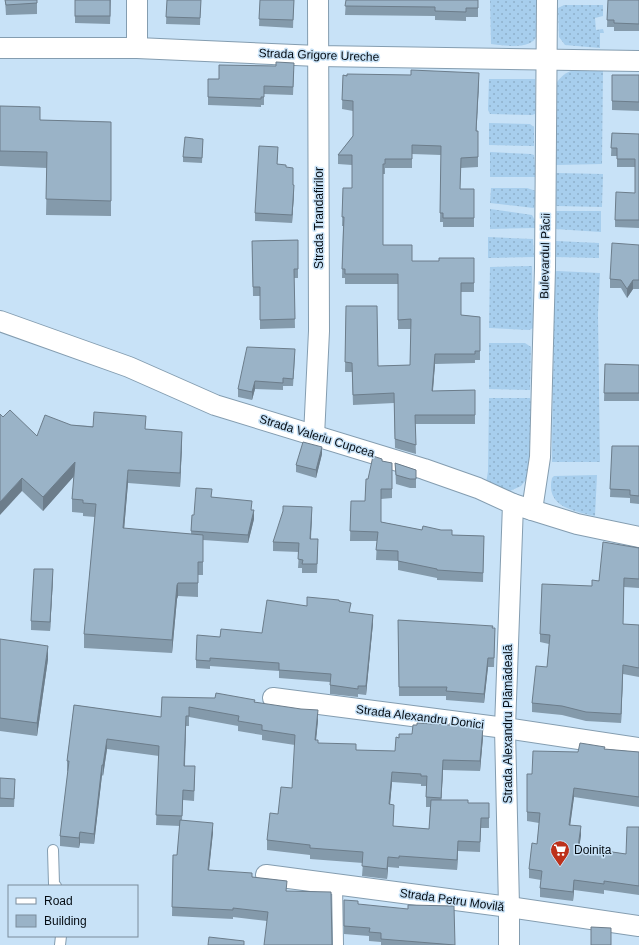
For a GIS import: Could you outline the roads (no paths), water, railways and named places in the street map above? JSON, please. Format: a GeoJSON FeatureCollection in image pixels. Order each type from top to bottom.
{"type":"FeatureCollection","features":[{"type":"Feature","properties":{"kind":"street"},"geometry":{"type":"LineString","coordinates":[[137,0],[137,48]]}},
{"type":"Feature","properties":{"kind":"street","name":"Strada Trandafirilor"},"geometry":{"type":"LineString","coordinates":[[314,436],[319,331],[318,0]]}},
{"type":"Feature","properties":{"kind":"street","name":"Bulevardul Păcii"},"geometry":{"type":"LineString","coordinates":[[532,510],[540,457],[545,268],[547,0]]}},
{"type":"Feature","properties":{"kind":"street","name":"Strada Grigore Ureche"},"geometry":{"type":"LineString","coordinates":[[0,48],[137,48],[318,56],[639,61]]}},
{"type":"Feature","properties":{"kind":"street","name":"Strada Valeriu Cupcea"},"geometry":{"type":"LineString","coordinates":[[0,322],[129,367],[215,404],[424,469],[478,488],[513,504],[532,510],[577,524],[639,537]]}},
{"type":"Feature","properties":{"kind":"street","name":"Strada Alexandru Plămădeală"},"geometry":{"type":"LineString","coordinates":[[509,945],[505,728],[513,504]]}},
{"type":"Feature","properties":{"kind":"street","name":"Strada Alexandru Donici"},"geometry":{"type":"LineString","coordinates":[[273,698],[505,728],[639,748]]}},
{"type":"Feature","properties":{"kind":"street","name":"Strada Petru Movilă"},"geometry":{"type":"LineString","coordinates":[[266,875],[509,907],[639,926]]}},
{"type":"Feature","properties":{"kind":"lane"},"geometry":{"type":"LineString","coordinates":[[53,850],[55,885]]}},
{"type":"Feature","properties":{"kind":"lane"},"geometry":{"type":"LineString","coordinates":[[337,884],[338,945]]}},
{"type":"Feature","properties":{"kind":"place","name":"Doinița"},"geometry":{"type":"Point","coordinates":[560,867]}}]}
